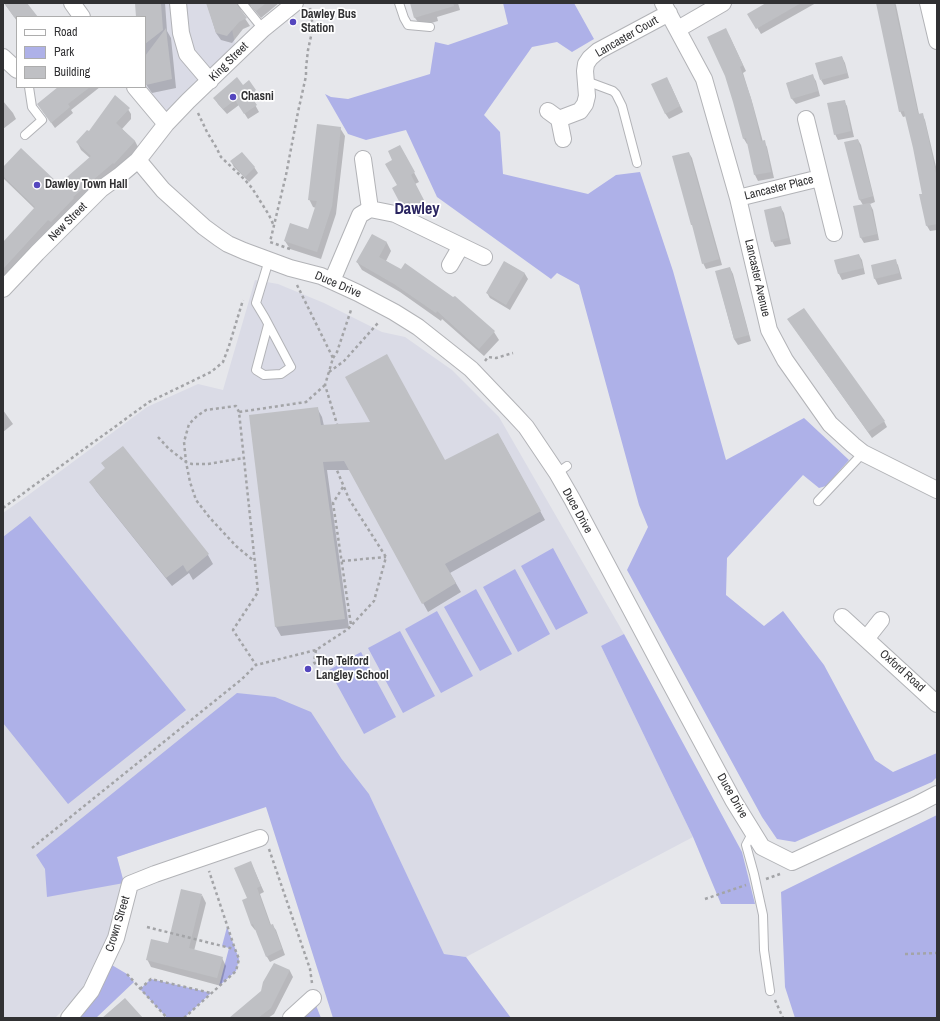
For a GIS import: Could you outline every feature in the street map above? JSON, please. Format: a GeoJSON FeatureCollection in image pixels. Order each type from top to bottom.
{"type":"FeatureCollection","features":[{"type":"Feature","properties":{"kind":"street"},"geometry":{"type":"LineString","coordinates":[[72,3],[81,16]]}},
{"type":"Feature","properties":{"kind":"street"},"geometry":{"type":"LineString","coordinates":[[178,3],[181,33],[187,54],[210,81]]}},
{"type":"Feature","properties":{"kind":"street"},"geometry":{"type":"LineString","coordinates":[[678,29],[723,3]]}},
{"type":"Feature","properties":{"kind":"street"},"geometry":{"type":"LineString","coordinates":[[928,3],[937,41]]}},
{"type":"Feature","properties":{"kind":"street","name":"King Street"},"geometry":{"type":"LineString","coordinates":[[138,160],[166,124],[263,29],[302,4]]}},
{"type":"Feature","properties":{"kind":"street","name":"Lancaster Avenue"},"geometry":{"type":"LineString","coordinates":[[666,8],[704,79],[738,198],[769,330],[785,360],[830,424],[853,445],[863,453],[937,490]]}},
{"type":"Feature","properties":{"kind":"street","name":"Lancaster Court"},"geometry":{"type":"LineString","coordinates":[[563,139],[553,115],[580,111],[585,104],[587,96],[585,71],[586,64],[590,58],[598,51],[666,8]]}},
{"type":"Feature","properties":{"kind":"street"},"geometry":{"type":"LineString","coordinates":[[3,57],[16,69]]}},
{"type":"Feature","properties":{"kind":"street"},"geometry":{"type":"LineString","coordinates":[[136,88],[166,124]]}},
{"type":"Feature","properties":{"kind":"street","name":"Lancaster Place"},"geometry":{"type":"LineString","coordinates":[[806,119],[834,233]]}},
{"type":"Feature","properties":{"kind":"street","name":"Duce Drive"},"geometry":{"type":"LineString","coordinates":[[138,160],[163,190],[204,227],[228,244],[290,268],[321,276],[364,296],[418,327],[473,372],[526,427],[562,470],[572,499],[729,793],[762,847],[792,862],[937,794]]}},
{"type":"Feature","properties":{"kind":"street","name":"New Street"},"geometry":{"type":"LineString","coordinates":[[3,289],[101,189],[138,160]]}},
{"type":"Feature","properties":{"kind":"street"},"geometry":{"type":"LineString","coordinates":[[363,160],[370,209]]}},
{"type":"Feature","properties":{"kind":"street","name":"Lancaster Place"},"geometry":{"type":"LineString","coordinates":[[738,198],[820,178]]}},
{"type":"Feature","properties":{"kind":"street"},"geometry":{"type":"LineString","coordinates":[[332,281],[360,215],[370,209],[395,214],[484,257]]}},
{"type":"Feature","properties":{"kind":"street"},"geometry":{"type":"LineString","coordinates":[[450,265],[461,246]]}},
{"type":"Feature","properties":{"kind":"street","name":"Oxford Road"},"geometry":{"type":"LineString","coordinates":[[842,617],[937,704]]}},
{"type":"Feature","properties":{"kind":"street"},"geometry":{"type":"LineString","coordinates":[[866,639],[881,620]]}},
{"type":"Feature","properties":{"kind":"street","name":"Crown Street"},"geometry":{"type":"LineString","coordinates":[[69,1018],[91,991],[116,938],[130,884],[260,838]]}},
{"type":"Feature","properties":{"kind":"street"},"geometry":{"type":"LineString","coordinates":[[291,1018],[313,998]]}},
{"type":"Feature","properties":{"kind":"lane"},"geometry":{"type":"LineString","coordinates":[[242,3],[263,29]]}},
{"type":"Feature","properties":{"kind":"lane"},"geometry":{"type":"LineString","coordinates":[[399,3],[408,25],[430,27]]}},
{"type":"Feature","properties":{"kind":"lane"},"geometry":{"type":"LineString","coordinates":[[586,80],[613,91],[616,94],[622,106],[637,163]]}},
{"type":"Feature","properties":{"kind":"lane"},"geometry":{"type":"LineString","coordinates":[[25,135],[42,120],[32,107],[29,88]]}},
{"type":"Feature","properties":{"kind":"lane"},"geometry":{"type":"LineString","coordinates":[[268,325],[256,370],[264,375],[281,374],[291,367],[256,303],[269,260]]}},
{"type":"Feature","properties":{"kind":"lane"},"geometry":{"type":"LineString","coordinates":[[818,502],[863,453]]}},
{"type":"Feature","properties":{"kind":"lane"},"geometry":{"type":"LineString","coordinates":[[753,832],[746,845],[763,915],[764,950],[770,991]]}},
{"type":"Feature","properties":{"kind":"path"},"geometry":{"type":"LineString","coordinates":[[290,249],[270,242],[286,175],[306,76],[312,27],[302,4]]}},
{"type":"Feature","properties":{"kind":"path"},"geometry":{"type":"LineString","coordinates":[[197,110],[198,116],[221,157],[252,188],[274,226]]}},
{"type":"Feature","properties":{"kind":"path"},"geometry":{"type":"LineString","coordinates":[[295,281],[333,358]]}},
{"type":"Feature","properties":{"kind":"path"},"geometry":{"type":"LineString","coordinates":[[3,508],[148,402],[211,372],[223,362],[244,298]]}},
{"type":"Feature","properties":{"kind":"path"},"geometry":{"type":"LineString","coordinates":[[239,412],[306,402],[325,385],[333,358],[337,352],[351,310]]}},
{"type":"Feature","properties":{"kind":"path"},"geometry":{"type":"LineString","coordinates":[[329,372],[344,361],[378,323]]}},
{"type":"Feature","properties":{"kind":"path"},"geometry":{"type":"LineString","coordinates":[[473,372],[488,358],[496,358],[513,353]]}},
{"type":"Feature","properties":{"kind":"path"},"geometry":{"type":"LineString","coordinates":[[325,385],[336,424]]}},
{"type":"Feature","properties":{"kind":"path"},"geometry":{"type":"LineString","coordinates":[[255,562],[236,546],[210,518],[196,500],[190,482],[184,442],[189,424],[206,410],[236,406],[239,412],[255,562],[258,592],[233,630],[256,664]]}},
{"type":"Feature","properties":{"kind":"path"},"geometry":{"type":"LineString","coordinates":[[158,437],[169,449],[186,462],[192,464],[208,464],[244,458]]}},
{"type":"Feature","properties":{"kind":"path"},"geometry":{"type":"LineString","coordinates":[[32,848],[242,679],[256,664],[316,650],[348,629],[374,601],[386,557],[349,499],[336,468]]}},
{"type":"Feature","properties":{"kind":"path"},"geometry":{"type":"LineString","coordinates":[[343,487],[333,503],[351,625]]}},
{"type":"Feature","properties":{"kind":"path"},"geometry":{"type":"LineString","coordinates":[[342,561],[386,557]]}},
{"type":"Feature","properties":{"kind":"path"},"geometry":{"type":"LineString","coordinates":[[316,650],[314,662],[317,667]]}},
{"type":"Feature","properties":{"kind":"path"},"geometry":{"type":"LineString","coordinates":[[260,838],[271,851],[310,969],[313,998]]}},
{"type":"Feature","properties":{"kind":"path"},"geometry":{"type":"LineString","coordinates":[[184,1018],[236,971],[239,959],[234,949],[205,857]]}},
{"type":"Feature","properties":{"kind":"path"},"geometry":{"type":"LineString","coordinates":[[147,927],[234,949]]}},
{"type":"Feature","properties":{"kind":"path"},"geometry":{"type":"LineString","coordinates":[[905,954],[937,953]]}},
{"type":"Feature","properties":{"kind":"path"},"geometry":{"type":"LineString","coordinates":[[127,974],[167,1018]]}},
{"type":"Feature","properties":{"kind":"path"},"geometry":{"type":"LineString","coordinates":[[140,989],[151,979],[211,993]]}},
{"type":"Feature","properties":{"kind":"path"},"geometry":{"type":"LineString","coordinates":[[770,991],[783,1018]]}},
{"type":"Feature","properties":{"kind":"shaded area"},"geometry":{"type":"Polygon","coordinates":[[[136,3],[227,3],[236,49],[164,120],[146,88],[146,16],[144,16],[136,3]]]}},
{"type":"Feature","properties":{"kind":"shaded area","name":"The Telford Langley School"},"geometry":{"type":"Polygon","coordinates":[[[255,280],[278,284],[324,303],[382,332],[405,337],[452,370],[499,417],[624,634],[601,646],[693,837],[466,957],[444,954],[369,794],[341,758],[266,806],[117,857],[124,883],[112,932],[99,962],[76,997],[55,1018],[3,1018],[3,513],[147,407],[198,384],[223,390],[255,280]]]}},
{"type":"Feature","properties":{"kind":"green space"},"geometry":{"type":"Polygon","coordinates":[[[503,3],[574,3],[594,39],[572,52],[557,42],[532,47],[484,115],[500,132],[503,174],[588,194],[616,175],[640,172],[673,271],[726,460],[804,418],[849,460],[826,486],[819,488],[803,475],[727,558],[726,595],[764,626],[783,611],[824,665],[875,760],[893,772],[937,753],[937,777],[932,782],[795,842],[777,839],[762,817],[627,570],[648,527],[639,505],[579,285],[557,273],[551,279],[437,197],[406,130],[366,140],[348,134],[325,94],[331,97],[348,99],[430,74],[435,42],[448,45],[508,24],[503,3]]]}},
{"type":"Feature","properties":{"kind":"green space"},"geometry":{"type":"Polygon","coordinates":[[[30,516],[186,710],[68,804],[3,723],[3,537],[30,516]]]}},
{"type":"Feature","properties":{"kind":"green space"},"geometry":{"type":"Polygon","coordinates":[[[553,548],[588,613],[556,630],[521,566],[553,548]]]}},
{"type":"Feature","properties":{"kind":"green space"},"geometry":{"type":"Polygon","coordinates":[[[515,569],[550,634],[518,652],[483,587],[515,569]]]}},
{"type":"Feature","properties":{"kind":"green space"},"geometry":{"type":"Polygon","coordinates":[[[476,589],[512,654],[480,671],[444,607],[476,589]]]}},
{"type":"Feature","properties":{"kind":"green space"},"geometry":{"type":"Polygon","coordinates":[[[437,611],[473,676],[441,693],[405,629],[437,611]]]}},
{"type":"Feature","properties":{"kind":"green space"},"geometry":{"type":"Polygon","coordinates":[[[400,631],[435,696],[403,713],[368,648],[400,631]]]}},
{"type":"Feature","properties":{"kind":"green space"},"geometry":{"type":"Polygon","coordinates":[[[624,634],[742,852],[755,904],[721,904],[693,837],[601,646],[624,634]]]}},
{"type":"Feature","properties":{"kind":"green space"},"geometry":{"type":"Polygon","coordinates":[[[361,652],[396,717],[364,734],[329,670],[361,652]]]}},
{"type":"Feature","properties":{"kind":"green space"},"geometry":{"type":"Polygon","coordinates":[[[237,693],[275,697],[311,712],[341,758],[369,794],[444,954],[466,957],[511,1018],[333,1018],[266,807],[117,857],[124,883],[47,897],[45,869],[36,855],[237,693]]]}},
{"type":"Feature","properties":{"kind":"green space"},"geometry":{"type":"Polygon","coordinates":[[[937,815],[937,1018],[795,1018],[785,987],[781,892],[937,815]]]}},
{"type":"Feature","properties":{"kind":"green space"},"geometry":{"type":"Polygon","coordinates":[[[227,927],[239,959],[236,971],[219,986],[229,948],[222,946],[227,927]]]}},
{"type":"Feature","properties":{"kind":"green space"},"geometry":{"type":"Polygon","coordinates":[[[105,961],[127,974],[134,982],[96,1018],[78,1018],[105,961]]]}},
{"type":"Feature","properties":{"kind":"green space"},"geometry":{"type":"Polygon","coordinates":[[[151,979],[211,993],[184,1018],[167,1018],[140,989],[151,979]]]}},
{"type":"Feature","properties":{"kind":"green space"},"geometry":{"type":"Polygon","coordinates":[[[313,998],[321,1018],[297,1018],[313,998]]]}},
{"type":"Feature","properties":{"kind":"building"},"geometry":{"type":"Polygon","coordinates":[[[4,3],[27,3],[37,16],[16,16],[14,17],[4,3]]]}},
{"type":"Feature","properties":{"kind":"building"},"geometry":{"type":"Polygon","coordinates":[[[135,3],[161,3],[163,30],[146,43],[146,16],[136,16],[135,3]]]}},
{"type":"Feature","properties":{"kind":"building"},"geometry":{"type":"Polygon","coordinates":[[[206,3],[237,3],[247,18],[239,22],[227,36],[216,33],[206,3]]]}},
{"type":"Feature","properties":{"kind":"building"},"geometry":{"type":"Polygon","coordinates":[[[249,3],[266,3],[256,11],[249,3]]]}},
{"type":"Feature","properties":{"kind":"building"},"geometry":{"type":"Polygon","coordinates":[[[410,3],[453,3],[454,6],[414,18],[410,3]]]}},
{"type":"Feature","properties":{"kind":"building"},"geometry":{"type":"Polygon","coordinates":[[[766,3],[801,3],[756,29],[747,14],[766,3]]]}},
{"type":"Feature","properties":{"kind":"building"},"geometry":{"type":"Polygon","coordinates":[[[876,3],[894,3],[918,114],[923,113],[937,178],[937,224],[926,226],[919,194],[922,194],[913,148],[904,111],[899,112],[876,3]]]}},
{"type":"Feature","properties":{"kind":"building"},"geometry":{"type":"Polygon","coordinates":[[[166,28],[172,79],[146,85],[146,55],[166,28]]]}},
{"type":"Feature","properties":{"kind":"building"},"geometry":{"type":"Polygon","coordinates":[[[726,28],[743,65],[740,67],[751,98],[761,141],[765,140],[771,172],[754,175],[746,138],[743,139],[725,76],[707,37],[726,28]]]}},
{"type":"Feature","properties":{"kind":"building"},"geometry":{"type":"Polygon","coordinates":[[[842,56],[847,73],[820,80],[815,63],[842,56]]]}},
{"type":"Feature","properties":{"kind":"building"},"geometry":{"type":"Polygon","coordinates":[[[813,74],[818,91],[791,99],[786,83],[813,74]]]}},
{"type":"Feature","properties":{"kind":"building","name":"Chasni"},"geometry":{"type":"Polygon","coordinates":[[[237,77],[243,85],[249,80],[256,90],[250,95],[257,105],[244,114],[235,100],[223,109],[213,98],[237,77]]]}},
{"type":"Feature","properties":{"kind":"building"},"geometry":{"type":"Polygon","coordinates":[[[667,77],[680,106],[665,114],[651,84],[667,77]]]}},
{"type":"Feature","properties":{"kind":"building"},"geometry":{"type":"Polygon","coordinates":[[[57,88],[89,88],[68,104],[70,107],[51,123],[37,104],[57,88]]]}},
{"type":"Feature","properties":{"kind":"building"},"geometry":{"type":"Polygon","coordinates":[[[115,95],[130,108],[116,123],[135,141],[114,164],[113,163],[73,197],[74,198],[51,222],[48,220],[3,269],[3,242],[35,207],[3,176],[3,167],[21,148],[59,184],[91,156],[76,142],[87,130],[89,131],[115,95]]]}},
{"type":"Feature","properties":{"kind":"building"},"geometry":{"type":"Polygon","coordinates":[[[845,100],[851,131],[834,135],[827,103],[845,100]]]}},
{"type":"Feature","properties":{"kind":"building"},"geometry":{"type":"Polygon","coordinates":[[[317,124],[341,127],[332,206],[317,252],[284,241],[290,223],[308,229],[317,201],[308,200],[317,124]]]}},
{"type":"Feature","properties":{"kind":"building"},"geometry":{"type":"Polygon","coordinates":[[[858,139],[873,196],[859,200],[844,142],[858,139]]]}},
{"type":"Feature","properties":{"kind":"building"},"geometry":{"type":"Polygon","coordinates":[[[400,145],[415,172],[411,175],[425,202],[413,208],[409,201],[401,205],[392,188],[397,185],[385,164],[392,160],[388,151],[400,145]]]}},
{"type":"Feature","properties":{"kind":"building"},"geometry":{"type":"Polygon","coordinates":[[[242,152],[255,167],[245,177],[230,161],[242,152]]]}},
{"type":"Feature","properties":{"kind":"building"},"geometry":{"type":"Polygon","coordinates":[[[689,152],[719,259],[702,264],[672,156],[689,152]]]}},
{"type":"Feature","properties":{"kind":"building"},"geometry":{"type":"Polygon","coordinates":[[[870,203],[877,234],[860,238],[853,206],[870,203]]]}},
{"type":"Feature","properties":{"kind":"building"},"geometry":{"type":"Polygon","coordinates":[[[781,206],[788,238],[771,242],[764,210],[781,206]]]}},
{"type":"Feature","properties":{"kind":"building"},"geometry":{"type":"Polygon","coordinates":[[[372,234],[387,242],[379,257],[401,269],[405,263],[453,297],[455,296],[495,331],[479,349],[437,311],[436,313],[394,284],[356,262],[372,234]]]}},
{"type":"Feature","properties":{"kind":"building"},"geometry":{"type":"Polygon","coordinates":[[[859,254],[863,268],[838,274],[834,260],[859,254]]]}},
{"type":"Feature","properties":{"kind":"building"},"geometry":{"type":"Polygon","coordinates":[[[896,259],[899,273],[874,279],[871,265],[896,259]]]}},
{"type":"Feature","properties":{"kind":"building"},"geometry":{"type":"Polygon","coordinates":[[[504,261],[525,273],[506,305],[486,293],[504,261]]]}},
{"type":"Feature","properties":{"kind":"building"},"geometry":{"type":"Polygon","coordinates":[[[730,267],[749,335],[734,339],[715,271],[730,267]]]}},
{"type":"Feature","properties":{"kind":"building"},"geometry":{"type":"Polygon","coordinates":[[[804,308],[885,421],[868,432],[787,319],[804,308]]]}},
{"type":"Feature","properties":{"kind":"building","name":"The Telford Langley School"},"geometry":{"type":"Polygon","coordinates":[[[387,354],[445,460],[498,433],[541,511],[445,564],[456,583],[422,604],[344,461],[323,462],[345,619],[275,627],[249,415],[318,407],[321,425],[370,422],[345,377],[387,354]]]}},
{"type":"Feature","properties":{"kind":"building"},"geometry":{"type":"Polygon","coordinates":[[[123,446],[209,554],[187,572],[183,565],[166,578],[89,482],[105,468],[101,463],[123,446]]]}},
{"type":"Feature","properties":{"kind":"building"},"geometry":{"type":"Polygon","coordinates":[[[251,861],[261,886],[257,888],[270,925],[273,924],[282,949],[266,957],[253,924],[251,925],[242,900],[247,898],[234,868],[251,861]]]}},
{"type":"Feature","properties":{"kind":"building"},"geometry":{"type":"Polygon","coordinates":[[[181,889],[202,894],[189,948],[223,957],[217,978],[146,960],[151,939],[168,943],[181,889]]]}},
{"type":"Feature","properties":{"kind":"building"},"geometry":{"type":"Polygon","coordinates":[[[274,963],[290,970],[271,1008],[258,1018],[229,1018],[261,991],[263,982],[274,963]]]}},
{"type":"Feature","properties":{"kind":"building"},"geometry":{"type":"Polygon","coordinates":[[[125,998],[143,1018],[102,1018],[125,998]]]}},
{"type":"Feature","properties":{"kind":"place","name":"Dawley Bus Station"},"geometry":{"type":"Point","coordinates":[293,22]}},
{"type":"Feature","properties":{"kind":"place","name":"Chasni"},"geometry":{"type":"Point","coordinates":[233,97]}},
{"type":"Feature","properties":{"kind":"place","name":"Dawley Town Hall"},"geometry":{"type":"Point","coordinates":[37,185]}},
{"type":"Feature","properties":{"kind":"place","name":"The Telford Langley School"},"geometry":{"type":"Point","coordinates":[308,669]}},
{"type":"Feature","properties":{"kind":"district","name":"Dawley"},"geometry":{"type":"Point","coordinates":[417,210]}}]}
